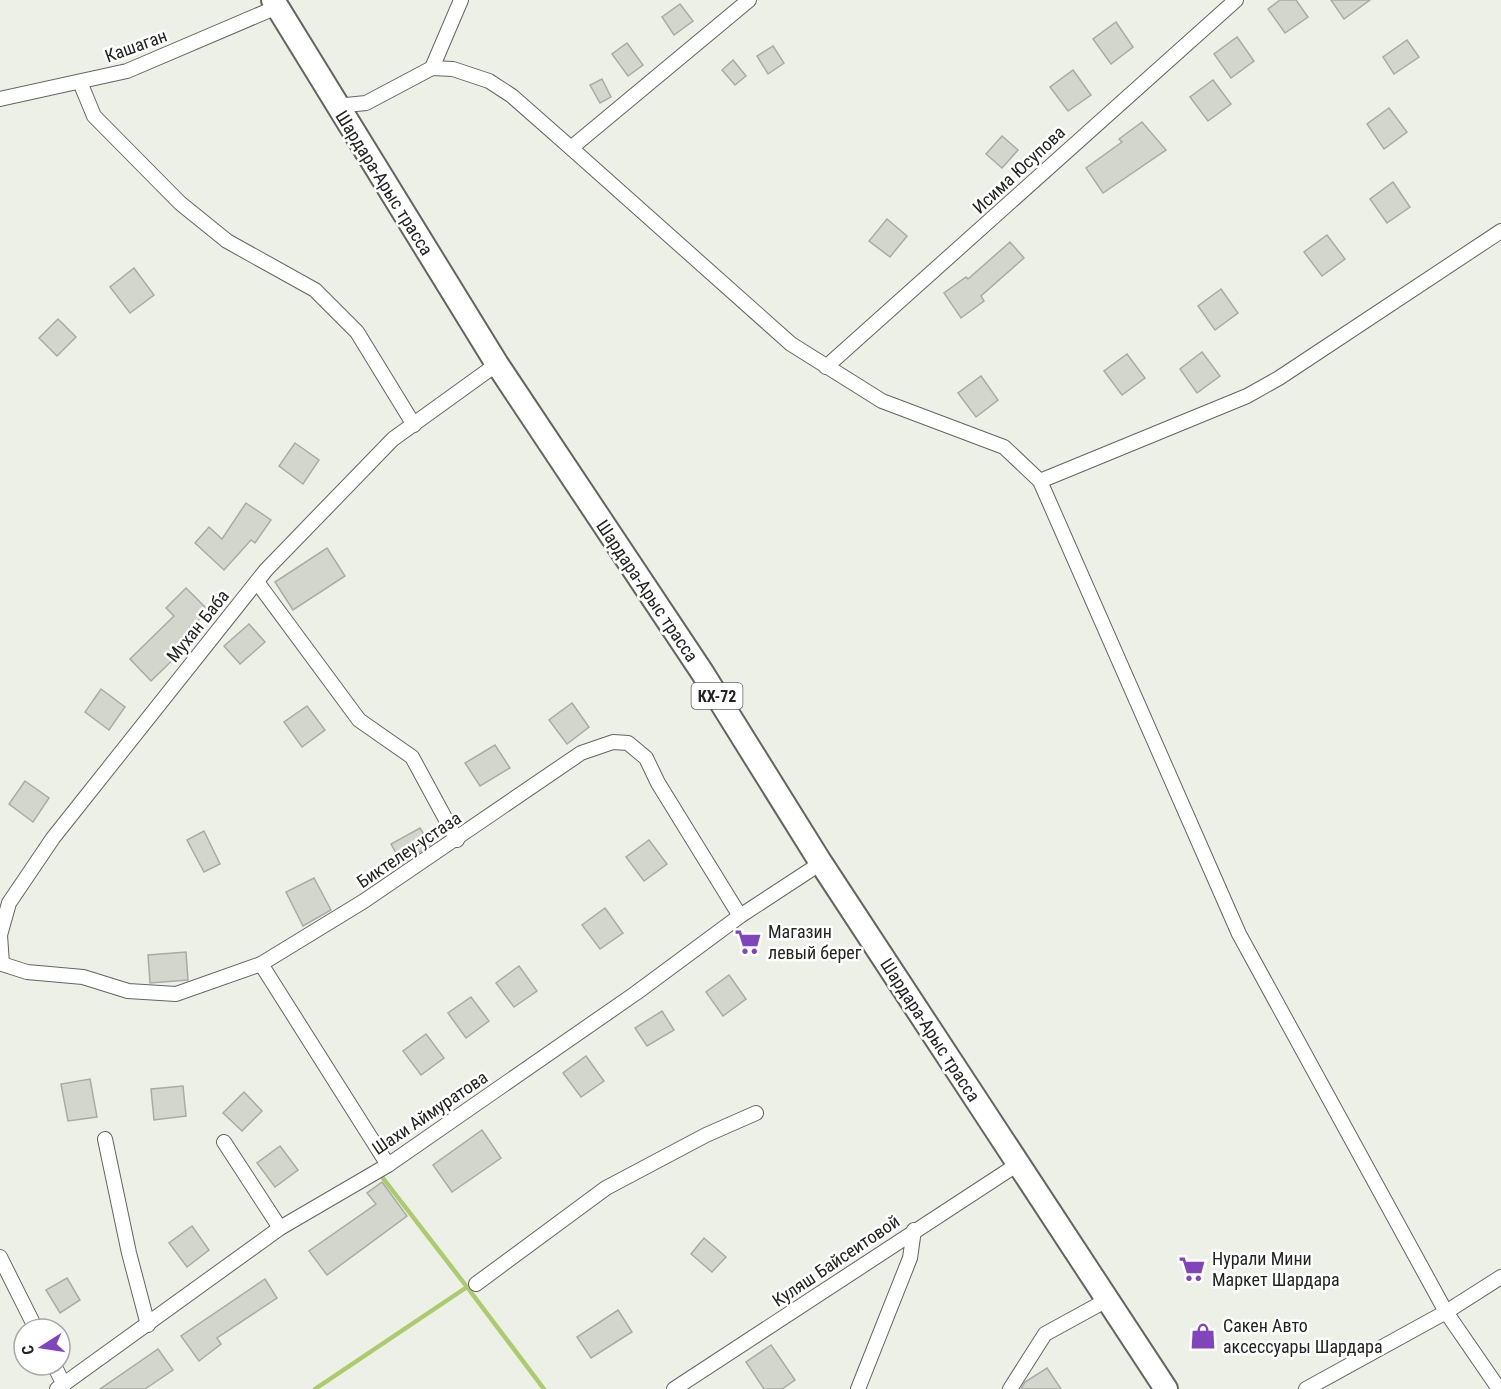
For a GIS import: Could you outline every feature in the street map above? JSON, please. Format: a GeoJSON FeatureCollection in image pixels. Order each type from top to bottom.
{"type":"FeatureCollection","features":[{"type":"Feature","properties":{"kind":"main road","name":"Шардара-Арыс трасса"},"geometry":{"type":"LineString","coordinates":[[275,3],[336,106],[497,364],[702,672],[821,863],[1166,1389]]}},
{"type":"Feature","properties":{"kind":"street"},"geometry":{"type":"LineString","coordinates":[[432,68],[461,0]]}},
{"type":"Feature","properties":{"kind":"street"},"geometry":{"type":"LineString","coordinates":[[571,148],[749,0]]}},
{"type":"Feature","properties":{"kind":"street","name":"Исима Юсупова"},"geometry":{"type":"LineString","coordinates":[[826,367],[1236,0]]}},
{"type":"Feature","properties":{"kind":"street","name":"Кашаган"},"geometry":{"type":"LineString","coordinates":[[0,99],[127,71],[275,3]]}},
{"type":"Feature","properties":{"kind":"street"},"geometry":{"type":"LineString","coordinates":[[336,106],[366,104],[432,68],[453,69],[489,81],[512,96],[791,344],[882,401],[1004,447],[1040,482],[1239,934],[1446,1311],[1499,1389]]}},
{"type":"Feature","properties":{"kind":"street"},"geometry":{"type":"LineString","coordinates":[[80,82],[94,116],[180,203],[227,241],[315,290],[357,333],[414,425]]}},
{"type":"Feature","properties":{"kind":"street"},"geometry":{"type":"LineString","coordinates":[[1040,482],[1247,396],[1279,378],[1498,230]]}},
{"type":"Feature","properties":{"kind":"street","name":"Мухан Баба"},"geometry":{"type":"LineString","coordinates":[[1,964],[0,935],[9,903],[53,838],[257,582],[393,439],[497,364]]}},
{"type":"Feature","properties":{"kind":"street"},"geometry":{"type":"LineString","coordinates":[[257,582],[359,720],[412,757],[457,840]]}},
{"type":"Feature","properties":{"kind":"street","name":"Биктелеу-устаза"},"geometry":{"type":"LineString","coordinates":[[1,964],[27,972],[83,977],[128,991],[176,994],[261,964],[364,902],[581,753],[613,742],[628,743],[646,758],[657,783],[740,916]]}},
{"type":"Feature","properties":{"kind":"street","name":"Шахи Аймуратова"},"geometry":{"type":"LineString","coordinates":[[61,1387],[280,1228],[388,1165],[636,993],[740,916],[821,863]]}},
{"type":"Feature","properties":{"kind":"street"},"geometry":{"type":"LineString","coordinates":[[261,964],[388,1165]]}},
{"type":"Feature","properties":{"kind":"street"},"geometry":{"type":"LineString","coordinates":[[477,1284],[606,1188],[706,1135],[756,1113]]}},
{"type":"Feature","properties":{"kind":"street"},"geometry":{"type":"LineString","coordinates":[[105,1139],[129,1253],[148,1325]]}},
{"type":"Feature","properties":{"kind":"street"},"geometry":{"type":"LineString","coordinates":[[224,1142],[280,1228]]}},
{"type":"Feature","properties":{"kind":"street","name":"Куляш Байсеитовой"},"geometry":{"type":"LineString","coordinates":[[674,1389],[737,1350],[914,1230],[1018,1164]]}},
{"type":"Feature","properties":{"kind":"street"},"geometry":{"type":"LineString","coordinates":[[858,1389],[910,1258],[914,1230]]}},
{"type":"Feature","properties":{"kind":"street"},"geometry":{"type":"LineString","coordinates":[[0,1257],[30,1317]]}},
{"type":"Feature","properties":{"kind":"street"},"geometry":{"type":"LineString","coordinates":[[1306,1389],[1446,1311],[1501,1277]]}},
{"type":"Feature","properties":{"kind":"street"},"geometry":{"type":"LineString","coordinates":[[1010,1389],[1046,1335],[1107,1300]]}},
{"type":"Feature","properties":{"kind":"building"},"geometry":{"type":"Polygon","coordinates":[[[1280,0],[1296,0],[1308,17],[1285,33],[1268,9],[1280,0]]]}},
{"type":"Feature","properties":{"kind":"building"},"geometry":{"type":"Polygon","coordinates":[[[1331,0],[1370,0],[1344,19],[1331,0]]]}},
{"type":"Feature","properties":{"kind":"building"},"geometry":{"type":"Polygon","coordinates":[[[680,4],[693,21],[674,35],[662,17],[680,4]]]}},
{"type":"Feature","properties":{"kind":"building"},"geometry":{"type":"Polygon","coordinates":[[[1116,22],[1133,47],[1111,64],[1093,39],[1116,22]]]}},
{"type":"Feature","properties":{"kind":"building"},"geometry":{"type":"Polygon","coordinates":[[[1237,37],[1254,61],[1231,78],[1214,54],[1237,37]]]}},
{"type":"Feature","properties":{"kind":"building"},"geometry":{"type":"Polygon","coordinates":[[[1407,40],[1419,57],[1394,74],[1383,57],[1407,40]]]}},
{"type":"Feature","properties":{"kind":"building"},"geometry":{"type":"Polygon","coordinates":[[[627,43],[643,65],[628,76],[612,54],[627,43]]]}},
{"type":"Feature","properties":{"kind":"building"},"geometry":{"type":"Polygon","coordinates":[[[773,46],[784,63],[768,74],[757,56],[773,46]]]}},
{"type":"Feature","properties":{"kind":"building"},"geometry":{"type":"Polygon","coordinates":[[[733,60],[746,76],[735,85],[722,70],[733,60]]]}},
{"type":"Feature","properties":{"kind":"building"},"geometry":{"type":"Polygon","coordinates":[[[1073,70],[1091,95],[1068,111],[1050,87],[1073,70]]]}},
{"type":"Feature","properties":{"kind":"building"},"geometry":{"type":"Polygon","coordinates":[[[602,79],[611,97],[600,103],[590,85],[602,79]]]}},
{"type":"Feature","properties":{"kind":"building"},"geometry":{"type":"Polygon","coordinates":[[[1213,80],[1231,104],[1208,121],[1190,97],[1213,80]]]}},
{"type":"Feature","properties":{"kind":"building"},"geometry":{"type":"Polygon","coordinates":[[[1389,108],[1407,132],[1384,149],[1367,124],[1389,108]]]}},
{"type":"Feature","properties":{"kind":"building"},"geometry":{"type":"Polygon","coordinates":[[[1142,122],[1166,150],[1103,193],[1086,168],[1122,142],[1119,139],[1142,122]]]}},
{"type":"Feature","properties":{"kind":"building"},"geometry":{"type":"Polygon","coordinates":[[[1002,136],[1018,150],[1002,168],[986,154],[1002,136]]]}},
{"type":"Feature","properties":{"kind":"building"},"geometry":{"type":"Polygon","coordinates":[[[1393,182],[1410,207],[1387,223],[1370,199],[1393,182]]]}},
{"type":"Feature","properties":{"kind":"building"},"geometry":{"type":"Polygon","coordinates":[[[887,219],[907,236],[890,257],[869,241],[887,219]]]}},
{"type":"Feature","properties":{"kind":"building"},"geometry":{"type":"Polygon","coordinates":[[[1327,235],[1345,259],[1322,276],[1304,252],[1327,235]]]}},
{"type":"Feature","properties":{"kind":"building"},"geometry":{"type":"Polygon","coordinates":[[[1010,242],[1024,258],[981,296],[984,301],[961,318],[944,293],[966,277],[968,279],[1010,242]]]}},
{"type":"Feature","properties":{"kind":"building"},"geometry":{"type":"Polygon","coordinates":[[[134,268],[154,295],[130,313],[110,287],[134,268]]]}},
{"type":"Feature","properties":{"kind":"building"},"geometry":{"type":"Polygon","coordinates":[[[1221,289],[1238,313],[1215,330],[1198,306],[1221,289]]]}},
{"type":"Feature","properties":{"kind":"building"},"geometry":{"type":"Polygon","coordinates":[[[58,319],[76,337],[57,356],[39,338],[58,319]]]}},
{"type":"Feature","properties":{"kind":"building"},"geometry":{"type":"Polygon","coordinates":[[[1202,352],[1220,376],[1197,393],[1180,369],[1202,352]]]}},
{"type":"Feature","properties":{"kind":"building"},"geometry":{"type":"Polygon","coordinates":[[[1127,354],[1145,378],[1122,395],[1104,371],[1127,354]]]}},
{"type":"Feature","properties":{"kind":"building"},"geometry":{"type":"Polygon","coordinates":[[[981,376],[998,400],[976,417],[958,393],[981,376]]]}},
{"type":"Feature","properties":{"kind":"building"},"geometry":{"type":"Polygon","coordinates":[[[295,443],[319,460],[303,484],[279,466],[295,443]]]}},
{"type":"Feature","properties":{"kind":"building"},"geometry":{"type":"Polygon","coordinates":[[[246,503],[271,520],[255,543],[251,540],[224,570],[195,543],[209,527],[222,539],[246,503]]]}},
{"type":"Feature","properties":{"kind":"building"},"geometry":{"type":"Polygon","coordinates":[[[327,548],[345,576],[293,610],[275,582],[327,548]]]}},
{"type":"Feature","properties":{"kind":"building"},"geometry":{"type":"Polygon","coordinates":[[[186,588],[208,610],[179,641],[185,648],[151,681],[130,659],[174,616],[166,608],[186,588]]]}},
{"type":"Feature","properties":{"kind":"building"},"geometry":{"type":"Polygon","coordinates":[[[249,624],[265,642],[240,664],[224,646],[249,624]]]}},
{"type":"Feature","properties":{"kind":"building"},"geometry":{"type":"Polygon","coordinates":[[[101,689],[125,707],[109,730],[85,712],[101,689]]]}},
{"type":"Feature","properties":{"kind":"building"},"geometry":{"type":"Polygon","coordinates":[[[572,703],[589,727],[567,744],[549,720],[572,703]]]}},
{"type":"Feature","properties":{"kind":"building"},"geometry":{"type":"Polygon","coordinates":[[[307,706],[325,730],[302,747],[284,722],[307,706]]]}},
{"type":"Feature","properties":{"kind":"building"},"geometry":{"type":"Polygon","coordinates":[[[495,745],[510,768],[480,786],[465,763],[495,745]]]}},
{"type":"Feature","properties":{"kind":"building"},"geometry":{"type":"Polygon","coordinates":[[[25,781],[49,798],[33,822],[9,804],[25,781]]]}},
{"type":"Feature","properties":{"kind":"building"},"geometry":{"type":"Polygon","coordinates":[[[420,828],[430,845],[402,864],[391,844],[420,828]]]}},
{"type":"Feature","properties":{"kind":"building"},"geometry":{"type":"Polygon","coordinates":[[[204,831],[220,864],[204,872],[187,840],[204,831]]]}},
{"type":"Feature","properties":{"kind":"building"},"geometry":{"type":"Polygon","coordinates":[[[649,840],[667,864],[644,881],[626,857],[649,840]]]}},
{"type":"Feature","properties":{"kind":"building"},"geometry":{"type":"Polygon","coordinates":[[[314,878],[331,910],[303,926],[286,892],[314,878]]]}},
{"type":"Feature","properties":{"kind":"building"},"geometry":{"type":"Polygon","coordinates":[[[605,908],[623,933],[600,949],[582,925],[605,908]]]}},
{"type":"Feature","properties":{"kind":"building"},"geometry":{"type":"Polygon","coordinates":[[[186,952],[188,980],[150,983],[148,955],[186,952]]]}},
{"type":"Feature","properties":{"kind":"building"},"geometry":{"type":"Polygon","coordinates":[[[519,966],[537,991],[514,1007],[496,983],[519,966]]]}},
{"type":"Feature","properties":{"kind":"building"},"geometry":{"type":"Polygon","coordinates":[[[729,975],[746,999],[723,1016],[706,992],[729,975]]]}},
{"type":"Feature","properties":{"kind":"building"},"geometry":{"type":"Polygon","coordinates":[[[471,997],[489,1021],[466,1038],[448,1013],[471,997]]]}},
{"type":"Feature","properties":{"kind":"building"},"geometry":{"type":"Polygon","coordinates":[[[662,1011],[674,1030],[647,1046],[635,1028],[662,1011]]]}},
{"type":"Feature","properties":{"kind":"building"},"geometry":{"type":"Polygon","coordinates":[[[426,1034],[444,1058],[421,1075],[403,1051],[426,1034]]]}},
{"type":"Feature","properties":{"kind":"building"},"geometry":{"type":"Polygon","coordinates":[[[586,1056],[604,1081],[581,1097],[563,1073],[586,1056]]]}},
{"type":"Feature","properties":{"kind":"building"},"geometry":{"type":"Polygon","coordinates":[[[90,1079],[97,1117],[68,1121],[61,1084],[90,1079]]]}},
{"type":"Feature","properties":{"kind":"building"},"geometry":{"type":"Polygon","coordinates":[[[183,1086],[186,1116],[154,1120],[151,1089],[183,1086]]]}},
{"type":"Feature","properties":{"kind":"building"},"geometry":{"type":"Polygon","coordinates":[[[244,1092],[262,1111],[242,1131],[223,1113],[244,1092]]]}},
{"type":"Feature","properties":{"kind":"building"},"geometry":{"type":"Polygon","coordinates":[[[482,1130],[501,1158],[452,1192],[433,1165],[482,1130]]]}},
{"type":"Feature","properties":{"kind":"building"},"geometry":{"type":"Polygon","coordinates":[[[280,1146],[298,1170],[275,1187],[257,1163],[280,1146]]]}},
{"type":"Feature","properties":{"kind":"building"},"geometry":{"type":"Polygon","coordinates":[[[382,1182],[407,1216],[327,1275],[309,1251],[376,1204],[367,1193],[382,1182]]]}},
{"type":"Feature","properties":{"kind":"building"},"geometry":{"type":"Polygon","coordinates":[[[192,1226],[209,1250],[187,1267],[169,1243],[192,1226]]]}},
{"type":"Feature","properties":{"kind":"building"},"geometry":{"type":"Polygon","coordinates":[[[704,1238],[726,1257],[712,1272],[691,1254],[704,1238]]]}},
{"type":"Feature","properties":{"kind":"building"},"geometry":{"type":"Polygon","coordinates":[[[67,1278],[80,1300],[60,1313],[46,1290],[67,1278]]]}},
{"type":"Feature","properties":{"kind":"building"},"geometry":{"type":"Polygon","coordinates":[[[265,1279],[277,1298],[217,1338],[221,1344],[199,1361],[181,1336],[265,1279]]]}},
{"type":"Feature","properties":{"kind":"building"},"geometry":{"type":"Polygon","coordinates":[[[618,1310],[632,1332],[591,1358],[577,1337],[618,1310]]]}},
{"type":"Feature","properties":{"kind":"building"},"geometry":{"type":"Polygon","coordinates":[[[771,1345],[795,1380],[782,1389],[764,1389],[746,1362],[771,1345]]]}},
{"type":"Feature","properties":{"kind":"building"},"geometry":{"type":"Polygon","coordinates":[[[158,1349],[173,1370],[145,1389],[100,1389],[158,1349]]]}},
{"type":"Feature","properties":{"kind":"building"},"geometry":{"type":"Polygon","coordinates":[[[1047,1368],[1061,1389],[1021,1389],[1025,1382],[1047,1368]]]}},
{"type":"Feature","properties":{"kind":"waterway"},"geometry":{"type":"LineString","coordinates":[[379,1173],[467,1287]]}},
{"type":"Feature","properties":{"kind":"waterway"},"geometry":{"type":"LineString","coordinates":[[315,1389],[467,1287],[544,1389]]}},
{"type":"Feature","properties":{"kind":"place","name":"Магазин левый берег"},"geometry":{"type":"Point","coordinates":[748,942]}},
{"type":"Feature","properties":{"kind":"place","name":"Нурали Мини Маркет Шардара"},"geometry":{"type":"Point","coordinates":[1192,1269]}},
{"type":"Feature","properties":{"kind":"place","name":"Сакен Авто аксессуары Шардара"},"geometry":{"type":"Point","coordinates":[1203,1336]}}]}
